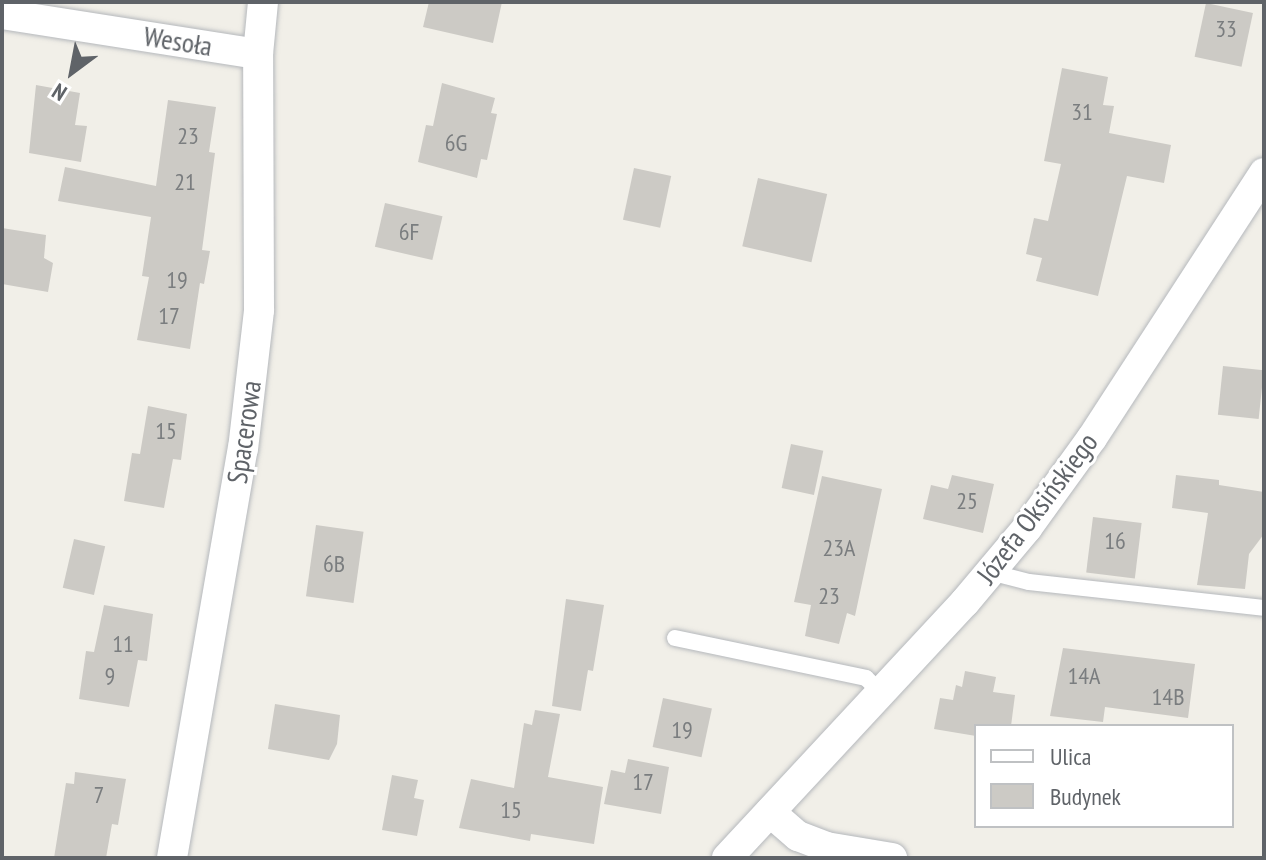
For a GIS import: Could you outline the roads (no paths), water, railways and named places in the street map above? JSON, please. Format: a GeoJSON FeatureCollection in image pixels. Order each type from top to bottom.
{"type":"FeatureCollection","features":[{"type":"Feature","properties":{"kind":"street","name":"Spacerowa"},"geometry":{"type":"LineString","coordinates":[[172,858],[243,449],[259,310],[258,54],[263,2]]}},
{"type":"Feature","properties":{"kind":"street","name":"Wesoła"},"geometry":{"type":"LineString","coordinates":[[2,14],[258,54]]}},
{"type":"Feature","properties":{"kind":"street","name":"Józefa Oksińskiego"},"geometry":{"type":"LineString","coordinates":[[727,858],[990,572],[1092,438],[1264,173]]}},
{"type":"Feature","properties":{"kind":"street"},"geometry":{"type":"LineString","coordinates":[[770,812],[798,836],[826,847],[892,858]]}},
{"type":"Feature","properties":{"kind":"lane"},"geometry":{"type":"LineString","coordinates":[[990,572],[1029,582],[1264,608]]}},
{"type":"Feature","properties":{"kind":"lane"},"geometry":{"type":"LineString","coordinates":[[675,638],[866,678],[881,693]]}}]}
